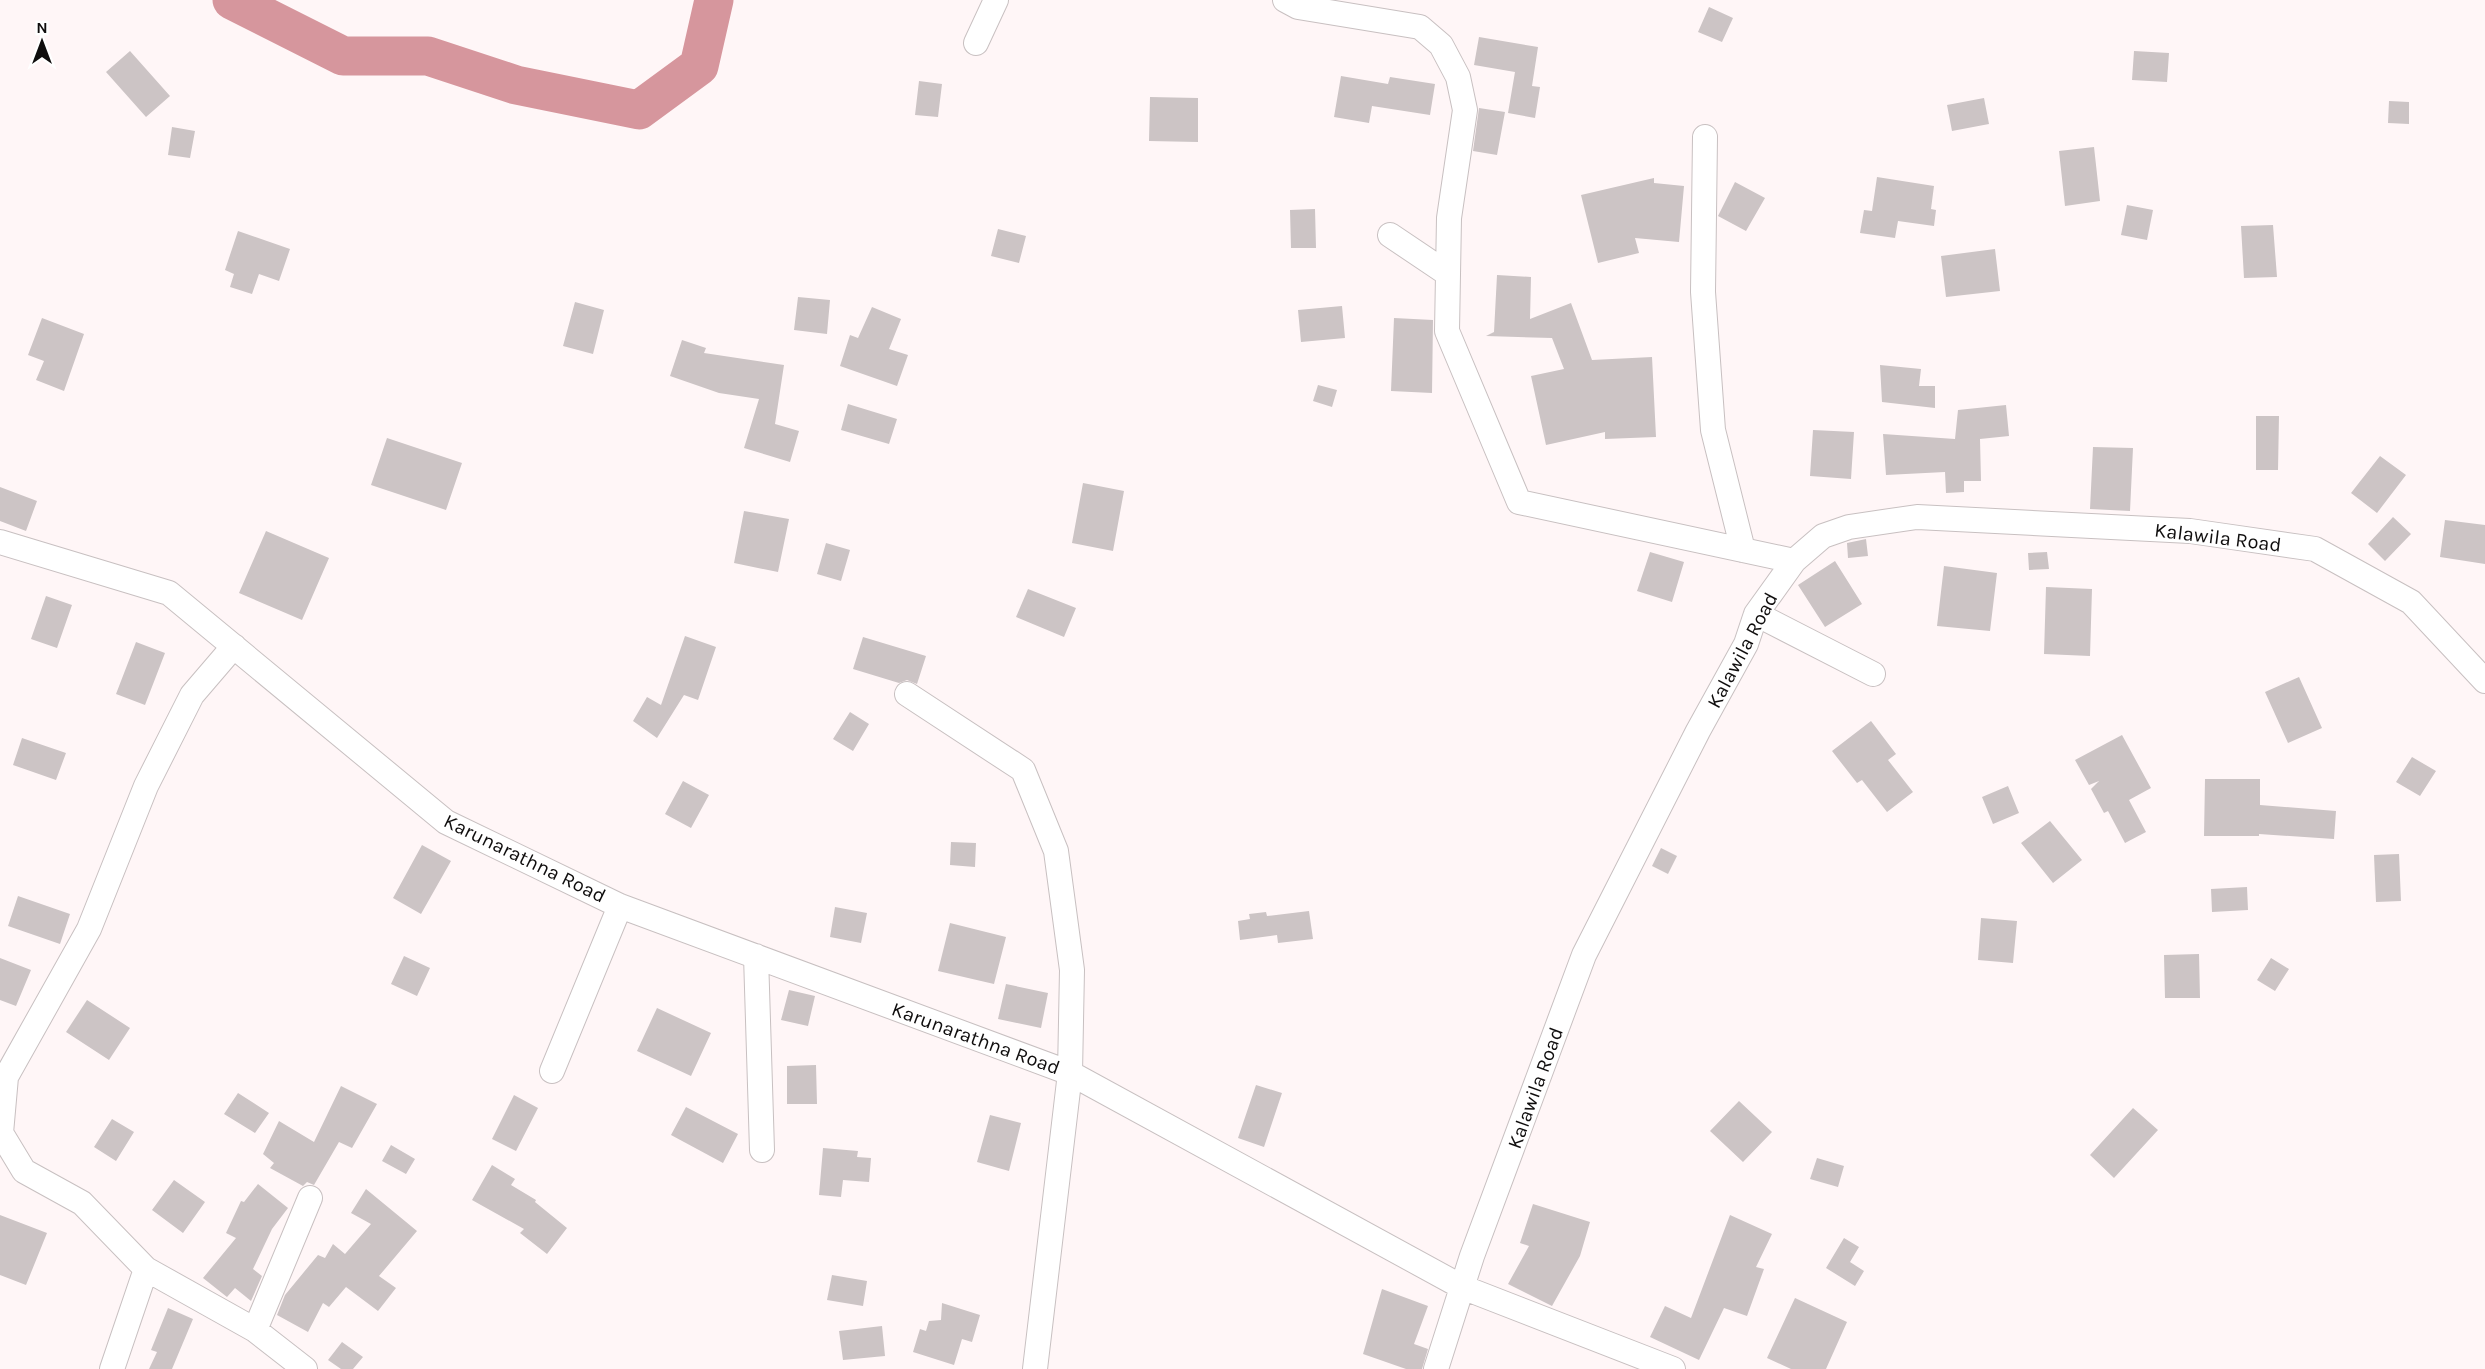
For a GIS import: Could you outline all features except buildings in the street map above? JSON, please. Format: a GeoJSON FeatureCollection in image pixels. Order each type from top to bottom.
{"type":"FeatureCollection","features":[{"type":"Feature","properties":{"kind":"street"},"geometry":{"type":"LineString","coordinates":[[976,43],[996,0]]}},
{"type":"Feature","properties":{"kind":"street"},"geometry":{"type":"LineString","coordinates":[[1285,0],[1298,7],[1420,27],[1441,45],[1458,77],[1465,110],[1449,218],[1447,332],[1518,502],[1794,561]]}},
{"type":"Feature","properties":{"kind":"street"},"geometry":{"type":"LineString","coordinates":[[1705,137],[1703,292],[1713,430],[1743,550]]}},
{"type":"Feature","properties":{"kind":"street"},"geometry":{"type":"LineString","coordinates":[[1390,235],[1448,274]]}},
{"type":"Feature","properties":{"kind":"street","name":"Kalawila Road"},"geometry":{"type":"LineString","coordinates":[[1436,1369],[1462,1287],[1584,955],[1698,731],[1746,644],[1756,614],[1794,561],[1823,536],[1849,527],[1917,517],[2190,531],[2315,549],[2411,602],[2485,681]]}},
{"type":"Feature","properties":{"kind":"street","name":"Karunarathna Road"},"geometry":{"type":"LineString","coordinates":[[0,542],[169,593],[446,822],[620,906],[1070,1073],[1462,1287],[1673,1369]]}},
{"type":"Feature","properties":{"kind":"street"},"geometry":{"type":"LineString","coordinates":[[1756,614],[1874,674]]}},
{"type":"Feature","properties":{"kind":"street"},"geometry":{"type":"LineString","coordinates":[[234,646],[192,695],[146,786],[89,929],[6,1077],[1,1133],[24,1171],[82,1203],[146,1269],[255,1330],[305,1369]]}},
{"type":"Feature","properties":{"kind":"street"},"geometry":{"type":"LineString","coordinates":[[907,694],[1023,770],[1056,851],[1072,970],[1070,1073],[1035,1369]]}},
{"type":"Feature","properties":{"kind":"street"},"geometry":{"type":"LineString","coordinates":[[552,1071],[620,906]]}},
{"type":"Feature","properties":{"kind":"street"},"geometry":{"type":"LineString","coordinates":[[756,956],[762,1150]]}},
{"type":"Feature","properties":{"kind":"street"},"geometry":{"type":"LineString","coordinates":[[255,1330],[310,1198]]}},
{"type":"Feature","properties":{"kind":"street"},"geometry":{"type":"LineString","coordinates":[[112,1369],[146,1269]]}},
{"type":"Feature","properties":{"kind":"waterway"},"geometry":{"type":"LineString","coordinates":[[232,0],[343,56],[428,56],[516,85],[639,110],[699,66],[714,0]]}}]}
